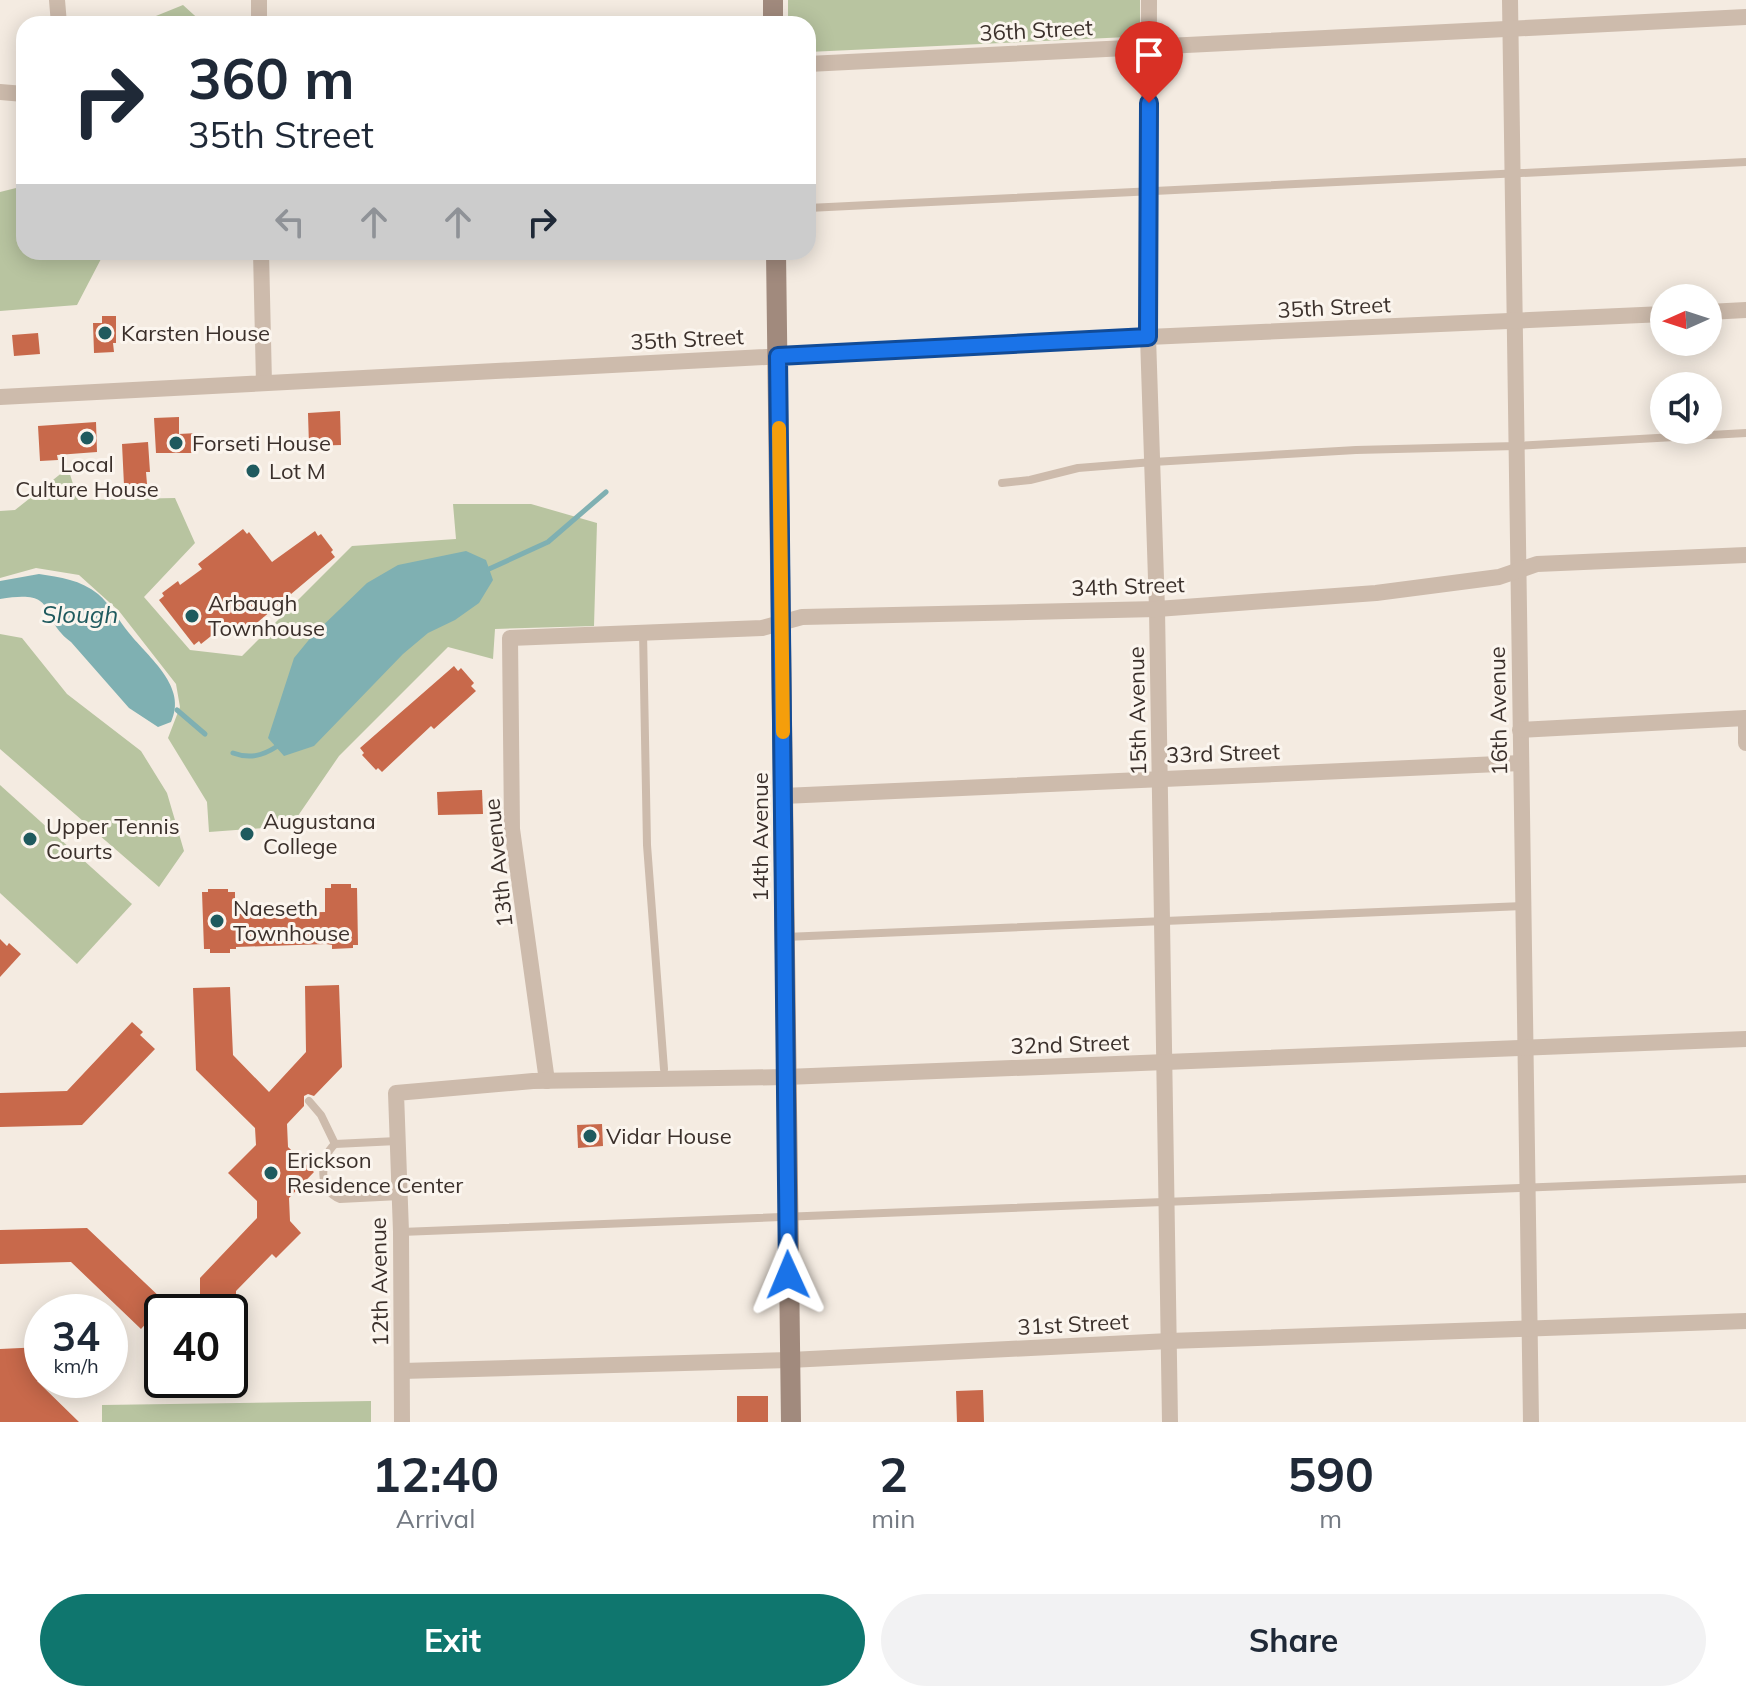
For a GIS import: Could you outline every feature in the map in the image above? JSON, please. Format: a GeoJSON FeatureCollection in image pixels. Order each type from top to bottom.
{"type":"FeatureCollection","features":[{"type":"Feature","properties":{"kind":"street","name":"15th Avenue"},"geometry":{"type":"LineString","coordinates":[[1149,0],[1148,337],[1157,609],[1170,1422]]}},
{"type":"Feature","properties":{"kind":"street","name":"16th Avenue"},"geometry":{"type":"LineString","coordinates":[[1510,0],[1531,1422]]}},
{"type":"Feature","properties":{"kind":"street","name":"36th Street"},"geometry":{"type":"LineString","coordinates":[[816,64],[1746,17]]}},
{"type":"Feature","properties":{"kind":"street"},"geometry":{"type":"LineString","coordinates":[[261,260],[264,383]]}},
{"type":"Feature","properties":{"kind":"street","name":"14th Avenue"},"geometry":{"type":"LineString","coordinates":[[776,260],[791,1422]]}},
{"type":"Feature","properties":{"kind":"street"},"geometry":{"type":"LineString","coordinates":[[1722,311],[1746,310]]}},
{"type":"Feature","properties":{"kind":"street","name":"35th Street"},"geometry":{"type":"LineString","coordinates":[[0,397],[1148,337],[1650,315]]}},
{"type":"Feature","properties":{"kind":"street","name":"34th Street"},"geometry":{"type":"LineString","coordinates":[[510,638],[762,628],[802,617],[1157,609],[1376,593],[1499,577],[1537,564],[1746,555]]}},
{"type":"Feature","properties":{"kind":"street","name":"13th Avenue"},"geometry":{"type":"LineString","coordinates":[[510,638],[512,829],[547,1081]]}},
{"type":"Feature","properties":{"kind":"street"},"geometry":{"type":"LineString","coordinates":[[1520,730],[1746,718],[1746,743]]}},
{"type":"Feature","properties":{"kind":"street","name":"33rd Street"},"geometry":{"type":"LineString","coordinates":[[783,796],[1521,763]]}},
{"type":"Feature","properties":{"kind":"street","name":"32nd Street"},"geometry":{"type":"LineString","coordinates":[[396,1093],[547,1081],[786,1077],[1746,1039]]}},
{"type":"Feature","properties":{"kind":"street","name":"12th Avenue"},"geometry":{"type":"LineString","coordinates":[[396,1093],[401,1232],[402,1422]]}},
{"type":"Feature","properties":{"kind":"street","name":"31st Street"},"geometry":{"type":"LineString","coordinates":[[402,1371],[790,1360],[1169,1341],[1746,1321]]}},
{"type":"Feature","properties":{"kind":"lane"},"geometry":{"type":"LineString","coordinates":[[816,208],[1746,162]]}},
{"type":"Feature","properties":{"kind":"lane"},"geometry":{"type":"LineString","coordinates":[[1002,483],[1030,480],[1078,468],[1153,462],[1746,433]]}},
{"type":"Feature","properties":{"kind":"lane"},"geometry":{"type":"LineString","coordinates":[[643,631],[647,845],[664,1069]]}},
{"type":"Feature","properties":{"kind":"lane"},"geometry":{"type":"LineString","coordinates":[[784,937],[1523,906]]}},
{"type":"Feature","properties":{"kind":"lane"},"geometry":{"type":"LineString","coordinates":[[309,1101],[321,1115],[335,1144]]}},
{"type":"Feature","properties":{"kind":"lane"},"geometry":{"type":"LineString","coordinates":[[398,1141],[335,1144],[324,1159],[325,1184],[333,1196],[340,1199],[400,1196]]}},
{"type":"Feature","properties":{"kind":"lane"},"geometry":{"type":"LineString","coordinates":[[401,1232],[1746,1179]]}},
{"type":"Feature","properties":{"kind":"green space"},"geometry":{"type":"Polygon","coordinates":[[[788,0],[1140,0],[1140,28],[1136,35],[1128,37],[816,52],[816,16],[788,16],[788,0]]]}},
{"type":"Feature","properties":{"kind":"green space"},"geometry":{"type":"Polygon","coordinates":[[[183,5],[195,16],[156,16],[183,5]]]}},
{"type":"Feature","properties":{"kind":"green space"},"geometry":{"type":"Polygon","coordinates":[[[16,188],[16,260],[100,260],[77,305],[0,311],[0,192],[16,188]]]}},
{"type":"Feature","properties":{"kind":"green space"},"geometry":{"type":"Polygon","coordinates":[[[68,468],[78,500],[175,498],[195,543],[144,597],[190,650],[242,656],[352,546],[456,539],[453,504],[531,504],[597,523],[594,626],[495,629],[493,659],[448,647],[339,756],[291,826],[209,832],[207,802],[168,738],[180,707],[176,684],[119,611],[79,575],[36,568],[0,578],[0,511],[15,510],[68,468]]]}},
{"type":"Feature","properties":{"kind":"green space"},"geometry":{"type":"Polygon","coordinates":[[[0,634],[22,638],[67,694],[141,751],[167,793],[184,851],[159,887],[0,749],[0,634]]]}},
{"type":"Feature","properties":{"kind":"green space","name":"Upper Tennis Courts"},"geometry":{"type":"Polygon","coordinates":[[[0,785],[132,904],[77,964],[0,893],[0,785]]]}},
{"type":"Feature","properties":{"kind":"green space"},"geometry":{"type":"Polygon","coordinates":[[[371,1401],[371,1422],[102,1422],[102,1405],[371,1401]]]}},
{"type":"Feature","properties":{"kind":"water"},"geometry":{"type":"Polygon","coordinates":[[[466,551],[486,560],[493,580],[479,603],[455,620],[428,633],[403,654],[314,746],[284,756],[268,738],[294,658],[312,636],[367,583],[398,565],[466,551]]]}},
{"type":"Feature","properties":{"kind":"water","name":"Slough"},"geometry":{"type":"Polygon","coordinates":[[[39,574],[77,582],[98,594],[164,674],[174,697],[175,709],[171,722],[158,727],[129,708],[60,632],[40,601],[19,597],[0,599],[0,581],[39,574]]]}},
{"type":"Feature","properties":{"kind":"building","name":"Karsten House"},"geometry":{"type":"Polygon","coordinates":[[[102,316],[116,316],[114,352],[94,353],[93,323],[102,323],[102,316]]]}},
{"type":"Feature","properties":{"kind":"building"},"geometry":{"type":"Polygon","coordinates":[[[38,333],[40,354],[14,356],[12,335],[38,333]]]}},
{"type":"Feature","properties":{"kind":"building"},"geometry":{"type":"Polygon","coordinates":[[[340,411],[341,445],[309,446],[308,413],[340,411]]]}},
{"type":"Feature","properties":{"kind":"building","name":"Forseti House"},"geometry":{"type":"Polygon","coordinates":[[[179,417],[179,434],[197,433],[198,453],[156,453],[154,418],[179,417]]]}},
{"type":"Feature","properties":{"kind":"building"},"geometry":{"type":"Polygon","coordinates":[[[96,422],[97,452],[57,455],[58,460],[40,461],[38,426],[96,422]]]}},
{"type":"Feature","properties":{"kind":"building"},"geometry":{"type":"Polygon","coordinates":[[[148,442],[150,472],[146,472],[147,484],[124,485],[122,444],[148,442]]]}},
{"type":"Feature","properties":{"kind":"building"},"geometry":{"type":"Polygon","coordinates":[[[243,529],[247,534],[249,532],[272,562],[315,531],[318,536],[321,534],[335,557],[239,638],[225,625],[201,644],[199,641],[194,645],[159,600],[164,596],[162,593],[178,581],[180,585],[202,569],[198,564],[243,529]]]}},
{"type":"Feature","properties":{"kind":"building"},"geometry":{"type":"Polygon","coordinates":[[[454,666],[458,671],[461,668],[474,683],[471,686],[476,691],[434,729],[431,726],[382,772],[378,768],[376,770],[362,755],[364,753],[360,748],[454,666]]]}},
{"type":"Feature","properties":{"kind":"building"},"geometry":{"type":"Polygon","coordinates":[[[482,790],[483,814],[438,815],[437,792],[482,790]]]}},
{"type":"Feature","properties":{"kind":"building"},"geometry":{"type":"Polygon","coordinates":[[[331,884],[351,884],[351,888],[357,888],[358,945],[353,945],[353,948],[332,949],[332,945],[326,944],[236,947],[230,949],[230,953],[210,953],[210,949],[204,949],[202,892],[228,889],[228,892],[235,892],[235,914],[325,912],[325,888],[331,888],[331,884]]]}},
{"type":"Feature","properties":{"kind":"building"},"geometry":{"type":"Polygon","coordinates":[[[0,939],[21,954],[0,977],[0,939]]]}},
{"type":"Feature","properties":{"kind":"building","name":"Erickson Residence Center"},"geometry":{"type":"Polygon","coordinates":[[[339,985],[342,1067],[314,1096],[304,1096],[304,1106],[287,1124],[288,1147],[314,1172],[289,1198],[290,1221],[301,1233],[276,1258],[272,1254],[236,1294],[200,1294],[200,1278],[257,1218],[257,1201],[228,1173],[256,1145],[255,1128],[196,1070],[193,988],[230,987],[233,1055],[269,1092],[306,1052],[305,986],[339,985]]]}},
{"type":"Feature","properties":{"kind":"building"},"geometry":{"type":"Polygon","coordinates":[[[132,1022],[155,1049],[82,1125],[0,1127],[0,1093],[67,1091],[132,1022]]]}},
{"type":"Feature","properties":{"kind":"building","name":"Vidar House"},"geometry":{"type":"Polygon","coordinates":[[[602,1124],[603,1146],[578,1148],[577,1125],[602,1124]]]}},
{"type":"Feature","properties":{"kind":"building"},"geometry":{"type":"Polygon","coordinates":[[[87,1228],[157,1294],[144,1294],[144,1326],[141,1329],[128,1317],[128,1294],[104,1294],[71,1262],[0,1264],[0,1230],[87,1228]]]}},
{"type":"Feature","properties":{"kind":"building"},"geometry":{"type":"Polygon","coordinates":[[[24,1348],[24,1398],[54,1398],[79,1422],[0,1422],[0,1349],[24,1348]]]}},
{"type":"Feature","properties":{"kind":"building"},"geometry":{"type":"Polygon","coordinates":[[[983,1390],[984,1422],[957,1422],[956,1391],[983,1390]]]}},
{"type":"Feature","properties":{"kind":"building"},"geometry":{"type":"Polygon","coordinates":[[[737,1396],[768,1396],[768,1422],[737,1422],[737,1396]]]}},
{"type":"Feature","properties":{"kind":"waterway"},"geometry":{"type":"LineString","coordinates":[[489,569],[548,542],[606,492]]}},
{"type":"Feature","properties":{"kind":"waterway"},"geometry":{"type":"LineString","coordinates":[[177,710],[205,734]]}},
{"type":"Feature","properties":{"kind":"waterway"},"geometry":{"type":"LineString","coordinates":[[233,753],[255,756],[276,747]]}},
{"type":"Feature","properties":{"kind":"slow traffic"},"geometry":{"type":"LineString","coordinates":[[779,428],[783,732]]}},
{"type":"Feature","properties":{"kind":"place","name":"Karsten House"},"geometry":{"type":"Point","coordinates":[105,333]}},
{"type":"Feature","properties":{"kind":"place","name":"Local Culture House"},"geometry":{"type":"Point","coordinates":[87,438]}},
{"type":"Feature","properties":{"kind":"place","name":"Forseti House"},"geometry":{"type":"Point","coordinates":[176,443]}},
{"type":"Feature","properties":{"kind":"place","name":"Lot M"},"geometry":{"type":"Point","coordinates":[253,471]}},
{"type":"Feature","properties":{"kind":"place","name":"Arbaugh Townhouse"},"geometry":{"type":"Point","coordinates":[192,616]}},
{"type":"Feature","properties":{"kind":"place","name":"Augustana College"},"geometry":{"type":"Point","coordinates":[247,834]}},
{"type":"Feature","properties":{"kind":"place","name":"Upper Tennis Courts"},"geometry":{"type":"Point","coordinates":[30,839]}},
{"type":"Feature","properties":{"kind":"place","name":"Naeseth Townhouse"},"geometry":{"type":"Point","coordinates":[217,921]}},
{"type":"Feature","properties":{"kind":"place","name":"Vidar House"},"geometry":{"type":"Point","coordinates":[590,1136]}},
{"type":"Feature","properties":{"kind":"place","name":"Erickson Residence Center"},"geometry":{"type":"Point","coordinates":[271,1173]}},
{"type":"Feature","properties":{"kind":"route"},"geometry":{"type":"LineString","coordinates":[[788,1275],[778,356],[1148,337],[1149,103]]}}]}
